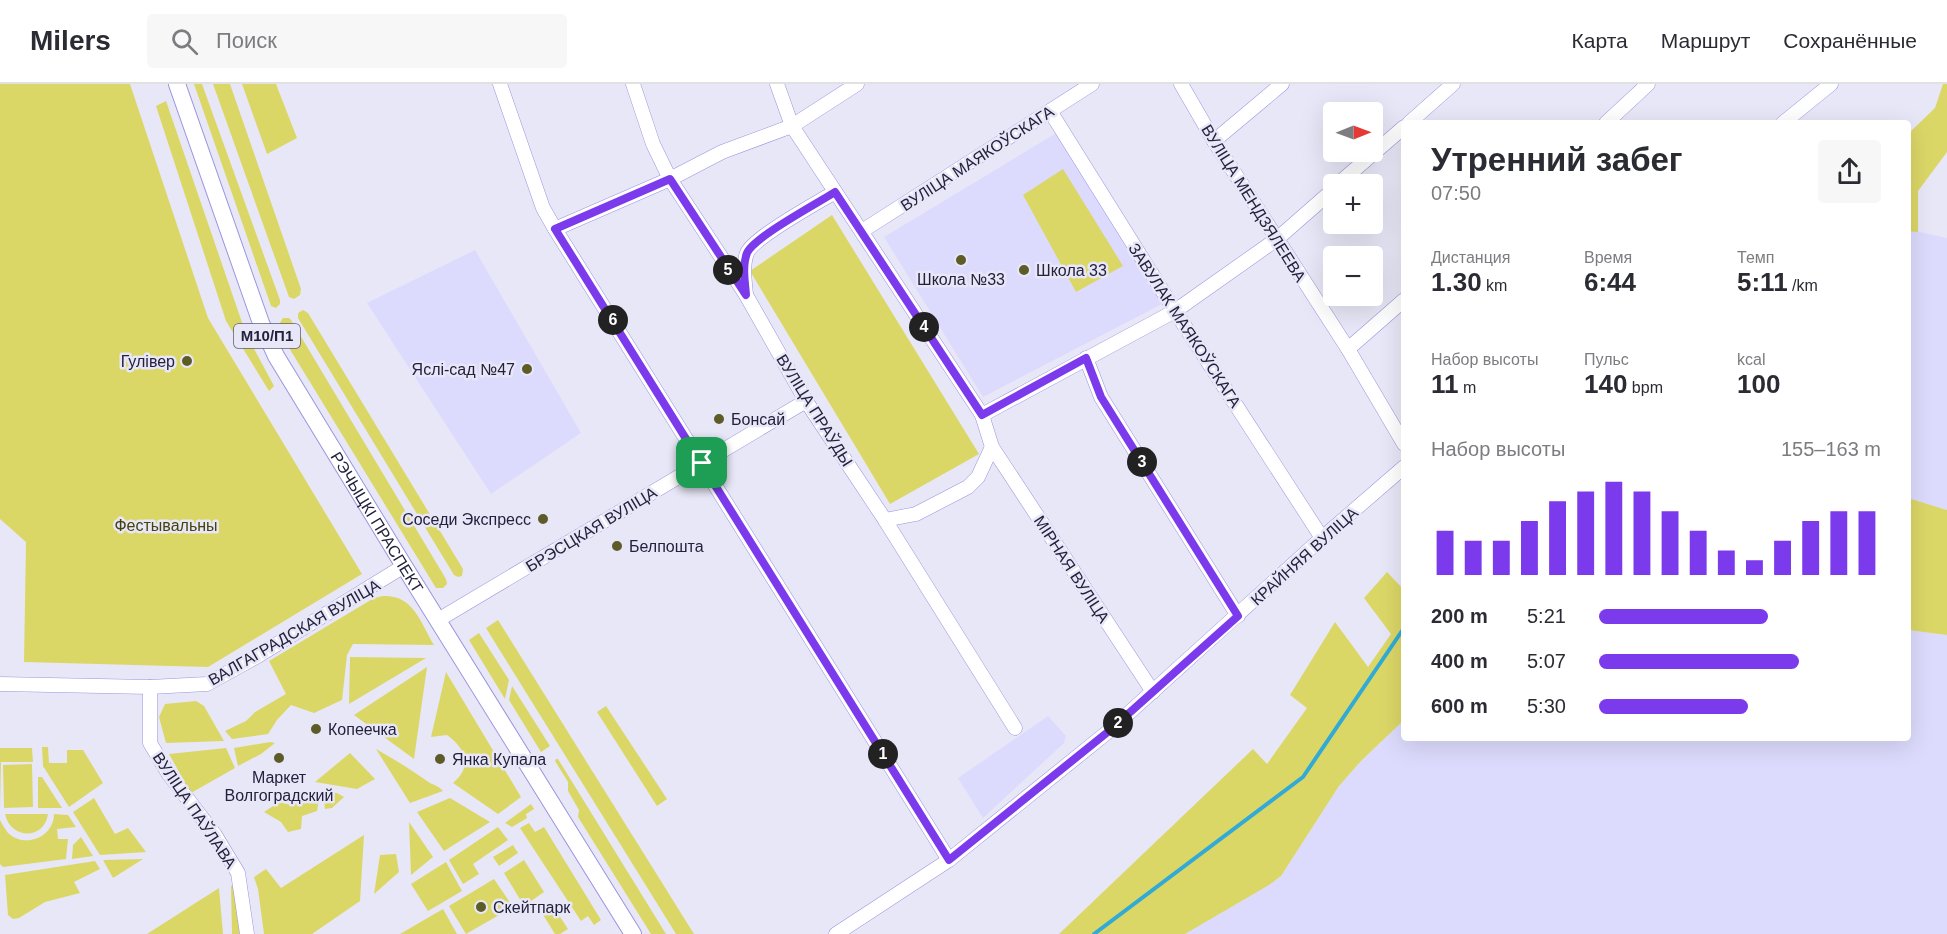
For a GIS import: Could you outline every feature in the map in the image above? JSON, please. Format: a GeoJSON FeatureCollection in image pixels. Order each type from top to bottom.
{"type":"FeatureCollection","features":[{"type":"Feature","properties":{"kind":"main road","name":"РЭЧЫЦКІ ПРАСПЕКТ"},"geometry":{"type":"LineString","coordinates":[[177,84],[261,322],[276,356],[633,934]]}},
{"type":"Feature","properties":{"kind":"street"},"geometry":{"type":"LineString","coordinates":[[501,84],[543,208],[555,229],[949,860]]}},
{"type":"Feature","properties":{"kind":"street","name":"ВУЛІЦА ПРАЎДЫ"},"geometry":{"type":"LineString","coordinates":[[633,84],[653,144],[670,179],[746,295],[806,401],[885,520],[1014,728]]}},
{"type":"Feature","properties":{"kind":"street","name":"МІРНАЯ ВУЛІЦА"},"geometry":{"type":"LineString","coordinates":[[777,84],[792,126],[982,415],[992,447],[1153,692]]}},
{"type":"Feature","properties":{"kind":"street"},"geometry":{"type":"LineString","coordinates":[[555,229],[670,179],[722,152],[792,126],[858,84]]}},
{"type":"Feature","properties":{"kind":"street","name":"ВУЛІЦА МАЯКОЎСКАГА"},"geometry":{"type":"LineString","coordinates":[[862,231],[1092,84]]}},
{"type":"Feature","properties":{"kind":"street","name":"ВУЛІЦА МЕНДЗЯЛЕЕВА"},"geometry":{"type":"LineString","coordinates":[[1181,84],[1214,141],[1348,349],[1401,439]]}},
{"type":"Feature","properties":{"kind":"street"},"geometry":{"type":"LineString","coordinates":[[1214,141],[1282,84]]}},
{"type":"Feature","properties":{"kind":"street"},"geometry":{"type":"LineString","coordinates":[[1412,120],[1453,84]]}},
{"type":"Feature","properties":{"kind":"street"},"geometry":{"type":"LineString","coordinates":[[1609,120],[1648,84]]}},
{"type":"Feature","properties":{"kind":"street"},"geometry":{"type":"LineString","coordinates":[[1787,120],[1831,84]]}},
{"type":"Feature","properties":{"kind":"street","name":"ЗАВУЛАК МАЯКОЎСКАГА"},"geometry":{"type":"LineString","coordinates":[[1050,111],[1175,311],[1322,538]]}},
{"type":"Feature","properties":{"kind":"street"},"geometry":{"type":"LineString","coordinates":[[1350,174],[1401,130]]}},
{"type":"Feature","properties":{"kind":"street"},"geometry":{"type":"LineString","coordinates":[[746,295],[744,270],[747,252],[762,237],[835,192]]}},
{"type":"Feature","properties":{"kind":"street"},"geometry":{"type":"LineString","coordinates":[[982,415],[1175,311],[1277,238],[1323,198]]}},
{"type":"Feature","properties":{"kind":"street"},"geometry":{"type":"LineString","coordinates":[[1348,349],[1401,303]]}},
{"type":"Feature","properties":{"kind":"street"},"geometry":{"type":"LineString","coordinates":[[1086,358],[1101,397],[1238,616]]}},
{"type":"Feature","properties":{"kind":"street","name":"БРЭСЦКАЯ ВУЛІЦА"},"geometry":{"type":"LineString","coordinates":[[438,620],[806,401]]}},
{"type":"Feature","properties":{"kind":"street"},"geometry":{"type":"LineString","coordinates":[[885,520],[916,514],[968,487],[981,471],[992,447]]}},
{"type":"Feature","properties":{"kind":"street","name":"КРАЙНЯЯ ВУЛІЦА"},"geometry":{"type":"LineString","coordinates":[[836,934],[949,860],[1109,731],[1401,470]]}},
{"type":"Feature","properties":{"kind":"street","name":"ВАЛГАГРАДСКАЯ ВУЛІЦА"},"geometry":{"type":"LineString","coordinates":[[0,684],[150,687],[198,685],[210,682],[404,566]]}},
{"type":"Feature","properties":{"kind":"street","name":"ВУЛІЦА ПАЎЛАВА"},"geometry":{"type":"LineString","coordinates":[[150,687],[150,743],[168,773],[215,835],[238,873],[247,934]]}},
{"type":"Feature","properties":{"kind":"shaded area","name":"Школа 33"},"geometry":{"type":"Polygon","coordinates":[[[1058,132],[1164,303],[983,397],[884,237],[1058,132]]]}},
{"type":"Feature","properties":{"kind":"shaded area"},"geometry":{"type":"Polygon","coordinates":[[[1911,230],[1947,238],[1947,510],[1911,499],[1911,230]]]}},
{"type":"Feature","properties":{"kind":"shaded area"},"geometry":{"type":"Polygon","coordinates":[[[475,250],[581,433],[491,494],[367,303],[475,250]]]}},
{"type":"Feature","properties":{"kind":"shaded area"},"geometry":{"type":"Polygon","coordinates":[[[1911,630],[1947,635],[1947,934],[1185,934],[1281,876],[1339,786],[1361,761],[1401,723],[1401,741],[1911,741],[1911,630]]]}},
{"type":"Feature","properties":{"kind":"shaded area"},"geometry":{"type":"Polygon","coordinates":[[[1048,716],[1066,736],[1064,743],[983,818],[958,778],[1048,716]]]}},
{"type":"Feature","properties":{"kind":"green space","name":"Фестывальны"},"geometry":{"type":"Polygon","coordinates":[[[0,84],[130,84],[208,318],[362,574],[208,667],[24,662],[26,542],[0,519],[0,84]]]}},
{"type":"Feature","properties":{"kind":"green space"},"geometry":{"type":"Polygon","coordinates":[[[194,84],[202,84],[280,300],[276,308],[271,306],[194,84]]]}},
{"type":"Feature","properties":{"kind":"green space"},"geometry":{"type":"Polygon","coordinates":[[[213,84],[230,84],[301,289],[300,295],[294,299],[289,297],[213,84]]]}},
{"type":"Feature","properties":{"kind":"green space"},"geometry":{"type":"Polygon","coordinates":[[[242,84],[276,84],[297,138],[267,154],[242,84]]]}},
{"type":"Feature","properties":{"kind":"green space"},"geometry":{"type":"Polygon","coordinates":[[[1943,84],[1947,84],[1947,152],[1918,191],[1918,232],[1911,231],[1911,131],[1935,108],[1943,84]]]}},
{"type":"Feature","properties":{"kind":"green space"},"geometry":{"type":"Polygon","coordinates":[[[166,101],[246,334],[274,386],[269,391],[226,321],[156,106],[166,101]]]}},
{"type":"Feature","properties":{"kind":"green space"},"geometry":{"type":"Polygon","coordinates":[[[1063,169],[1123,266],[1076,292],[1023,195],[1063,169]]]}},
{"type":"Feature","properties":{"kind":"green space"},"geometry":{"type":"Polygon","coordinates":[[[832,215],[979,454],[890,504],[750,271],[832,215]]]}},
{"type":"Feature","properties":{"kind":"green space"},"geometry":{"type":"Polygon","coordinates":[[[303,310],[308,313],[463,569],[462,576],[454,575],[298,318],[298,313],[303,310]]]}},
{"type":"Feature","properties":{"kind":"green space"},"geometry":{"type":"Polygon","coordinates":[[[283,318],[291,320],[446,579],[447,584],[443,588],[436,588],[283,338],[278,326],[283,318]]]}},
{"type":"Feature","properties":{"kind":"green space"},"geometry":{"type":"Polygon","coordinates":[[[1911,499],[1947,510],[1947,635],[1911,630],[1911,499]]]}},
{"type":"Feature","properties":{"kind":"green space"},"geometry":{"type":"Polygon","coordinates":[[[1387,572],[1401,587],[1401,723],[1361,761],[1339,786],[1281,876],[1185,934],[1059,934],[1253,749],[1267,764],[1307,708],[1290,695],[1335,622],[1368,667],[1391,634],[1364,598],[1387,572]]]}},
{"type":"Feature","properties":{"kind":"green space"},"geometry":{"type":"Polygon","coordinates":[[[394,597],[409,605],[420,619],[434,645],[353,644],[347,655],[342,700],[314,713],[291,705],[268,734],[232,739],[225,731],[246,721],[255,712],[286,694],[269,661],[374,598],[394,597]]]}},
{"type":"Feature","properties":{"kind":"green space"},"geometry":{"type":"Polygon","coordinates":[[[498,620],[694,934],[676,934],[486,628],[498,620]]]}},
{"type":"Feature","properties":{"kind":"green space"},"geometry":{"type":"Polygon","coordinates":[[[479,633],[509,680],[505,699],[469,640],[479,633]]]}},
{"type":"Feature","properties":{"kind":"green space"},"geometry":{"type":"Polygon","coordinates":[[[350,657],[426,658],[349,704],[350,657]]]}},
{"type":"Feature","properties":{"kind":"green space"},"geometry":{"type":"Polygon","coordinates":[[[427,667],[414,759],[354,715],[427,667]]]}},
{"type":"Feature","properties":{"kind":"green space"},"geometry":{"type":"Polygon","coordinates":[[[446,672],[521,797],[498,814],[453,783],[459,777],[465,764],[463,752],[454,740],[447,735],[431,737],[446,672]]]}},
{"type":"Feature","properties":{"kind":"green space"},"geometry":{"type":"Polygon","coordinates":[[[512,686],[550,746],[541,752],[509,700],[512,686]]]}},
{"type":"Feature","properties":{"kind":"green space"},"geometry":{"type":"Polygon","coordinates":[[[196,701],[204,706],[224,741],[166,743],[159,717],[165,704],[196,701]]]}},
{"type":"Feature","properties":{"kind":"green space"},"geometry":{"type":"Polygon","coordinates":[[[606,706],[667,799],[657,806],[597,712],[606,706]]]}},
{"type":"Feature","properties":{"kind":"green space"},"geometry":{"type":"Polygon","coordinates":[[[275,743],[261,754],[238,766],[234,748],[275,743]]]}},
{"type":"Feature","properties":{"kind":"green space"},"geometry":{"type":"Polygon","coordinates":[[[42,747],[48,747],[49,763],[67,763],[67,750],[83,750],[103,783],[69,807],[43,766],[42,747]]]}},
{"type":"Feature","properties":{"kind":"green space"},"geometry":{"type":"Polygon","coordinates":[[[0,748],[32,748],[33,762],[1,762],[0,808],[0,748]]]}},
{"type":"Feature","properties":{"kind":"green space"},"geometry":{"type":"Polygon","coordinates":[[[226,748],[235,768],[191,793],[169,754],[226,748]]]}},
{"type":"Feature","properties":{"kind":"green space"},"geometry":{"type":"Polygon","coordinates":[[[376,749],[439,787],[443,791],[410,803],[376,749]]]}},
{"type":"Feature","properties":{"kind":"green space"},"geometry":{"type":"Polygon","coordinates":[[[350,753],[375,779],[357,789],[315,782],[350,753]]]}},
{"type":"Feature","properties":{"kind":"green space"},"geometry":{"type":"Polygon","coordinates":[[[556,759],[666,934],[651,934],[578,817],[579,810],[568,791],[568,782],[555,761],[556,759]]]}},
{"type":"Feature","properties":{"kind":"green space"},"geometry":{"type":"Polygon","coordinates":[[[32,764],[33,807],[4,808],[3,765],[32,764]]]}},
{"type":"Feature","properties":{"kind":"green space"},"geometry":{"type":"Polygon","coordinates":[[[38,777],[42,777],[62,808],[38,808],[38,777]]]}},
{"type":"Feature","properties":{"kind":"green space"},"geometry":{"type":"Polygon","coordinates":[[[329,792],[344,797],[332,808],[325,809],[324,800],[329,792]]]}},
{"type":"Feature","properties":{"kind":"green space"},"geometry":{"type":"Polygon","coordinates":[[[310,793],[320,794],[317,811],[302,816],[301,829],[288,832],[281,822],[264,812],[279,802],[296,804],[310,793]]]}},
{"type":"Feature","properties":{"kind":"green space"},"geometry":{"type":"Polygon","coordinates":[[[94,798],[115,834],[128,828],[146,852],[100,855],[73,812],[94,798]]]}},
{"type":"Feature","properties":{"kind":"green space"},"geometry":{"type":"Polygon","coordinates":[[[450,798],[490,822],[444,851],[417,812],[450,798]]]}},
{"type":"Feature","properties":{"kind":"green space"},"geometry":{"type":"Polygon","coordinates":[[[531,804],[534,809],[526,814],[527,818],[512,827],[505,823],[531,804]]]}},
{"type":"Feature","properties":{"kind":"green space"},"geometry":{"type":"Polygon","coordinates":[[[5,814],[48,814],[40,829],[27,834],[13,828],[5,814]]]}},
{"type":"Feature","properties":{"kind":"green space"},"geometry":{"type":"Polygon","coordinates":[[[54,814],[68,815],[76,827],[57,829],[58,839],[68,839],[66,859],[3,867],[0,864],[0,820],[8,833],[15,838],[30,840],[44,834],[49,829],[54,814]]]}},
{"type":"Feature","properties":{"kind":"green space"},"geometry":{"type":"Polygon","coordinates":[[[409,822],[433,857],[411,875],[409,822]]]}},
{"type":"Feature","properties":{"kind":"green space"},"geometry":{"type":"Polygon","coordinates":[[[529,823],[535,832],[544,827],[601,920],[594,925],[588,916],[581,921],[520,828],[529,823]]]}},
{"type":"Feature","properties":{"kind":"green space"},"geometry":{"type":"Polygon","coordinates":[[[498,827],[508,840],[473,864],[479,874],[463,884],[449,860],[498,827]]]}},
{"type":"Feature","properties":{"kind":"green space"},"geometry":{"type":"Polygon","coordinates":[[[364,835],[360,901],[312,934],[264,934],[258,889],[254,877],[266,869],[281,888],[364,835]]]}},
{"type":"Feature","properties":{"kind":"green space"},"geometry":{"type":"Polygon","coordinates":[[[81,837],[93,856],[72,859],[73,845],[81,837]]]}},
{"type":"Feature","properties":{"kind":"green space"},"geometry":{"type":"Polygon","coordinates":[[[513,845],[518,853],[499,866],[493,857],[513,845]]]}},
{"type":"Feature","properties":{"kind":"green space"},"geometry":{"type":"Polygon","coordinates":[[[396,854],[399,872],[374,894],[380,855],[396,854]]]}},
{"type":"Feature","properties":{"kind":"green space"},"geometry":{"type":"Polygon","coordinates":[[[143,859],[113,878],[103,860],[143,859]]]}},
{"type":"Feature","properties":{"kind":"green space"},"geometry":{"type":"Polygon","coordinates":[[[524,860],[544,892],[524,906],[504,873],[524,860]]]}},
{"type":"Feature","properties":{"kind":"green space"},"geometry":{"type":"Polygon","coordinates":[[[95,861],[100,869],[74,882],[80,893],[45,902],[19,918],[13,919],[8,915],[5,875],[95,861]]]}},
{"type":"Feature","properties":{"kind":"green space"},"geometry":{"type":"Polygon","coordinates":[[[446,862],[462,891],[428,911],[411,884],[446,862]]]}},
{"type":"Feature","properties":{"kind":"green space","name":"Скейтпарк"},"geometry":{"type":"Polygon","coordinates":[[[494,879],[513,907],[466,934],[449,906],[494,879]]]}},
{"type":"Feature","properties":{"kind":"green space"},"geometry":{"type":"Polygon","coordinates":[[[236,885],[244,934],[232,934],[231,886],[236,885]]]}},
{"type":"Feature","properties":{"kind":"green space"},"geometry":{"type":"Polygon","coordinates":[[[219,888],[223,934],[147,934],[219,888]]]}},
{"type":"Feature","properties":{"kind":"green space"},"geometry":{"type":"Polygon","coordinates":[[[551,903],[568,929],[560,934],[555,934],[540,910],[551,903]]]}},
{"type":"Feature","properties":{"kind":"green space"},"geometry":{"type":"Polygon","coordinates":[[[443,909],[457,934],[400,934],[443,909]]]}},
{"type":"Feature","properties":{"kind":"waterway"},"geometry":{"type":"LineString","coordinates":[[1094,934],[1303,777],[1401,632]]}},
{"type":"Feature","properties":{"kind":"place","name":"Школа №33"},"geometry":{"type":"Point","coordinates":[961,260]}},
{"type":"Feature","properties":{"kind":"place","name":"Школа 33"},"geometry":{"type":"Point","coordinates":[1024,270]}},
{"type":"Feature","properties":{"kind":"place","name":"Гулівер"},"geometry":{"type":"Point","coordinates":[187,361]}},
{"type":"Feature","properties":{"kind":"place","name":"Яслі-сад №47"},"geometry":{"type":"Point","coordinates":[527,369]}},
{"type":"Feature","properties":{"kind":"place","name":"Бонсай"},"geometry":{"type":"Point","coordinates":[719,419]}},
{"type":"Feature","properties":{"kind":"place","name":"Соседи Экспресс"},"geometry":{"type":"Point","coordinates":[543,519]}},
{"type":"Feature","properties":{"kind":"place","name":"Белпошта"},"geometry":{"type":"Point","coordinates":[617,546]}},
{"type":"Feature","properties":{"kind":"place","name":"Копеечка"},"geometry":{"type":"Point","coordinates":[316,729]}},
{"type":"Feature","properties":{"kind":"place","name":"Маркет Волгоградский"},"geometry":{"type":"Point","coordinates":[279,758]}},
{"type":"Feature","properties":{"kind":"place","name":"Янка Купала"},"geometry":{"type":"Point","coordinates":[440,759]}},
{"type":"Feature","properties":{"kind":"place","name":"Скейтпарк"},"geometry":{"type":"Point","coordinates":[481,907]}},
{"type":"Feature","properties":{"kind":"route"},"geometry":{"type":"LineString","coordinates":[[670,179],[746,295],[744,270],[747,252],[762,237],[835,192],[982,415],[1086,358],[1101,397],[1238,616],[1109,731],[949,860],[702,463],[555,229],[670,179]]}}]}
